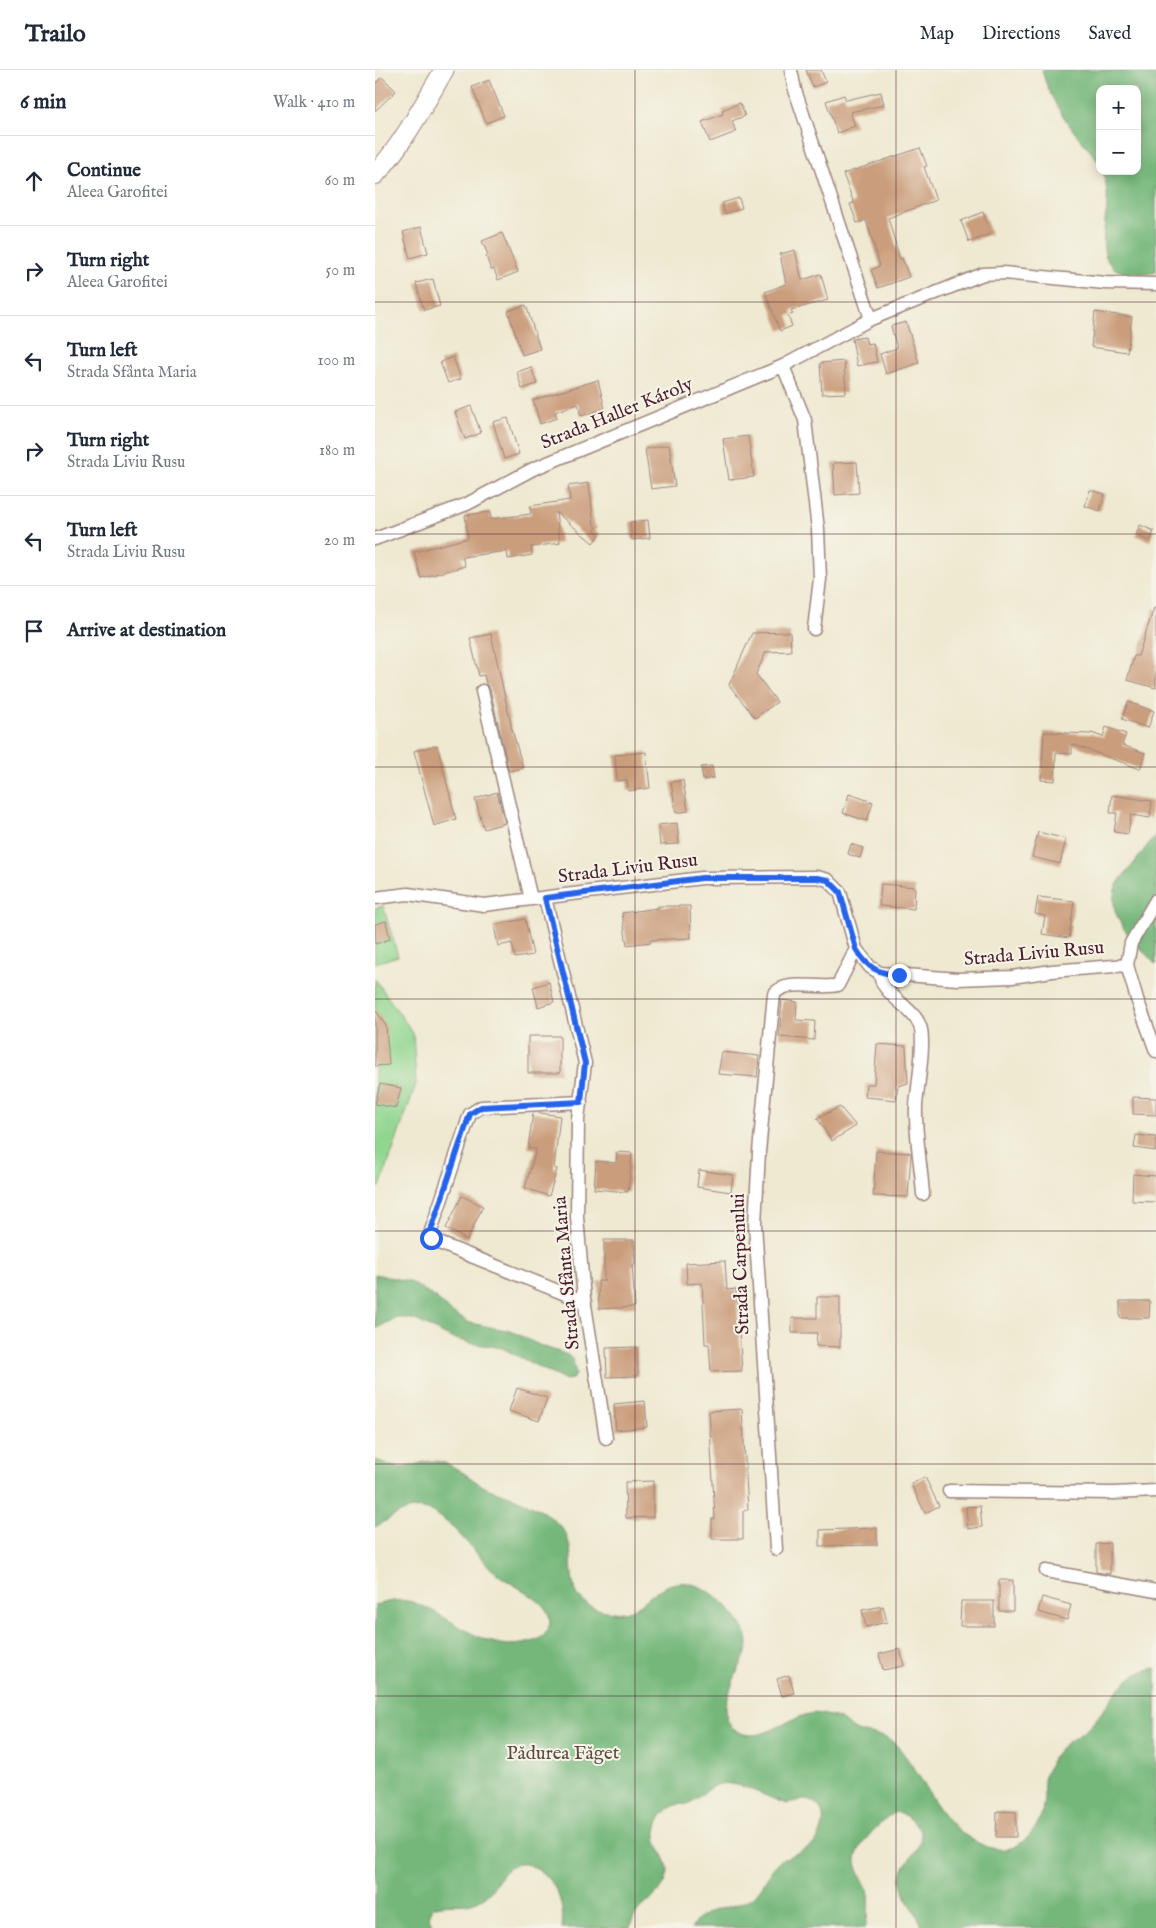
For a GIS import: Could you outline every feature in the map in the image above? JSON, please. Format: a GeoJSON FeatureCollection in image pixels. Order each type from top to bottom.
{"type":"FeatureCollection","features":[{"type":"Feature","properties":{"kind":"main road"},"geometry":{"type":"LineString","coordinates":[[375,175],[410,129],[444,70]]}},
{"type":"Feature","properties":{"kind":"street"},"geometry":{"type":"LineString","coordinates":[[791,70],[795,90],[871,319]]}},
{"type":"Feature","properties":{"kind":"street","name":"Strada Haller Károly"},"geometry":{"type":"LineString","coordinates":[[375,539],[467,504],[533,469],[783,366],[871,319],[983,274],[1003,273],[1105,283],[1156,284]]}},
{"type":"Feature","properties":{"kind":"street"},"geometry":{"type":"LineString","coordinates":[[783,366],[805,420],[818,529],[819,579],[815,629]]}},
{"type":"Feature","properties":{"kind":"street"},"geometry":{"type":"LineString","coordinates":[[482,691],[531,899]]}},
{"type":"Feature","properties":{"kind":"street","name":"Strada Liviu Rusu"},"geometry":{"type":"LineString","coordinates":[[375,898],[408,894],[484,905],[702,878],[817,878],[828,880],[840,892],[856,949],[870,966],[880,973],[958,979],[1012,977],[1052,971],[1127,965]]}},
{"type":"Feature","properties":{"kind":"street","name":"Strada Sfânta Maria"},"geometry":{"type":"LineString","coordinates":[[545,898],[585,1063],[578,1119],[577,1217],[585,1302],[606,1438]]}},
{"type":"Feature","properties":{"kind":"street"},"geometry":{"type":"LineString","coordinates":[[1156,900],[1131,943],[1127,965],[1156,1051]]}},
{"type":"Feature","properties":{"kind":"street","name":"Strada Carpenului"},"geometry":{"type":"LineString","coordinates":[[777,1549],[755,1224],[759,1152],[775,994],[786,985],[829,987],[838,985],[856,949]]}},
{"type":"Feature","properties":{"kind":"street"},"geometry":{"type":"LineString","coordinates":[[880,973],[881,982],[907,1008],[921,1027],[916,1108],[923,1194]]}},
{"type":"Feature","properties":{"kind":"street"},"geometry":{"type":"LineString","coordinates":[[581,1102],[481,1107],[470,1114],[431,1230],[431,1238],[434,1241],[585,1302]]}},
{"type":"Feature","properties":{"kind":"street"},"geometry":{"type":"LineString","coordinates":[[949,1491],[1114,1493],[1156,1491]]}},
{"type":"Feature","properties":{"kind":"street"},"geometry":{"type":"LineString","coordinates":[[1046,1572],[1156,1591]]}},
{"type":"Feature","properties":{"kind":"green space"},"geometry":{"type":"Polygon","coordinates":[[[1042,70],[1156,70],[1156,272],[1139,274],[1118,270],[1110,264],[1104,247],[1107,197],[1104,175],[1141,175],[1141,85],[1096,85],[1096,158],[1061,113],[1042,70]]]}},
{"type":"Feature","properties":{"kind":"green space"},"geometry":{"type":"Polygon","coordinates":[[[1156,835],[1156,965],[1126,932],[1116,912],[1114,901],[1118,883],[1156,835]]]}},
{"type":"Feature","properties":{"kind":"green space"},"geometry":{"type":"Polygon","coordinates":[[[383,906],[398,956],[375,963],[375,908],[383,906]]]}},
{"type":"Feature","properties":{"kind":"green space"},"geometry":{"type":"Polygon","coordinates":[[[375,979],[413,1033],[416,1084],[380,1187],[375,1185],[375,979]]]}},
{"type":"Feature","properties":{"kind":"green space"},"geometry":{"type":"Polygon","coordinates":[[[375,1274],[410,1282],[436,1298],[452,1313],[470,1323],[511,1331],[539,1345],[568,1355],[573,1360],[576,1375],[572,1379],[564,1380],[502,1348],[470,1343],[449,1337],[418,1321],[407,1318],[396,1318],[375,1329],[375,1274]]]}},
{"type":"Feature","properties":{"kind":"green space","name":"Pădurea Făget"},"geometry":{"type":"Polygon","coordinates":[[[375,1460],[400,1468],[431,1461],[446,1464],[493,1491],[521,1501],[548,1515],[566,1535],[571,1553],[573,1582],[576,1590],[580,1598],[594,1608],[604,1611],[627,1611],[642,1604],[663,1588],[680,1583],[697,1586],[713,1594],[737,1618],[748,1640],[744,1659],[737,1672],[726,1704],[726,1714],[733,1728],[743,1734],[754,1735],[766,1732],[800,1717],[822,1714],[838,1718],[860,1732],[890,1740],[902,1752],[951,1823],[960,1832],[985,1846],[998,1849],[1010,1848],[1018,1845],[1029,1836],[1040,1819],[1044,1798],[1045,1775],[1056,1753],[1090,1726],[1125,1683],[1144,1671],[1156,1668],[1156,1928],[922,1928],[901,1884],[903,1870],[919,1845],[921,1831],[907,1816],[896,1812],[870,1834],[859,1849],[857,1856],[857,1867],[868,1893],[865,1928],[691,1928],[704,1915],[751,1898],[779,1862],[813,1845],[821,1832],[823,1814],[815,1803],[807,1800],[787,1804],[742,1786],[724,1784],[712,1787],[687,1804],[672,1807],[660,1819],[656,1837],[667,1865],[667,1877],[660,1891],[638,1912],[630,1928],[562,1928],[561,1903],[554,1886],[541,1871],[529,1865],[517,1864],[501,1875],[483,1898],[466,1904],[433,1907],[429,1917],[433,1928],[375,1928],[375,1605],[398,1600],[412,1602],[428,1608],[471,1633],[501,1644],[517,1645],[537,1640],[547,1632],[550,1622],[549,1614],[537,1600],[496,1573],[452,1527],[433,1512],[424,1509],[411,1509],[375,1527],[375,1460]]]}},
{"type":"Feature","properties":{"kind":"building"},"geometry":{"type":"Polygon","coordinates":[[[806,70],[821,70],[826,82],[813,87],[806,70]]]}},
{"type":"Feature","properties":{"kind":"building"},"geometry":{"type":"Polygon","coordinates":[[[382,77],[396,91],[375,111],[375,84],[382,77]]]}},
{"type":"Feature","properties":{"kind":"building"},"geometry":{"type":"Polygon","coordinates":[[[489,80],[504,116],[486,123],[472,87],[489,80]]]}},
{"type":"Feature","properties":{"kind":"building"},"geometry":{"type":"Polygon","coordinates":[[[881,92],[884,105],[850,112],[855,126],[837,133],[826,101],[844,95],[846,100],[881,92]]]}},
{"type":"Feature","properties":{"kind":"building"},"geometry":{"type":"Polygon","coordinates":[[[740,103],[745,116],[732,121],[736,132],[710,142],[702,122],[723,114],[722,110],[740,103]]]}},
{"type":"Feature","properties":{"kind":"building"},"geometry":{"type":"Polygon","coordinates":[[[920,148],[927,166],[924,167],[936,200],[888,218],[900,259],[902,258],[909,277],[878,288],[871,270],[880,266],[866,220],[857,223],[850,204],[854,203],[843,174],[920,148]]]}},
{"type":"Feature","properties":{"kind":"building"},"geometry":{"type":"Polygon","coordinates":[[[739,198],[742,208],[725,214],[722,203],[739,198]]]}},
{"type":"Feature","properties":{"kind":"building"},"geometry":{"type":"Polygon","coordinates":[[[983,212],[991,234],[969,242],[961,221],[983,212]]]}},
{"type":"Feature","properties":{"kind":"building"},"geometry":{"type":"Polygon","coordinates":[[[421,227],[428,253],[410,258],[403,232],[421,227]]]}},
{"type":"Feature","properties":{"kind":"building"},"geometry":{"type":"Polygon","coordinates":[[[502,233],[518,272],[498,280],[494,269],[491,270],[486,256],[488,255],[482,241],[502,233]]]}},
{"type":"Feature","properties":{"kind":"building"},"geometry":{"type":"Polygon","coordinates":[[[795,250],[802,280],[821,274],[828,300],[791,310],[793,314],[788,316],[792,326],[780,331],[765,292],[786,284],[780,254],[795,250]]]}},
{"type":"Feature","properties":{"kind":"building"},"geometry":{"type":"Polygon","coordinates":[[[433,279],[440,306],[424,310],[416,283],[433,279]]]}},
{"type":"Feature","properties":{"kind":"building"},"geometry":{"type":"Polygon","coordinates":[[[526,305],[540,349],[522,355],[508,311],[526,305]]]}},
{"type":"Feature","properties":{"kind":"building"},"geometry":{"type":"Polygon","coordinates":[[[1095,312],[1132,317],[1127,352],[1091,347],[1095,312]]]}},
{"type":"Feature","properties":{"kind":"building"},"geometry":{"type":"Polygon","coordinates":[[[906,322],[919,363],[886,374],[880,354],[897,348],[891,326],[906,322]]]}},
{"type":"Feature","properties":{"kind":"building"},"geometry":{"type":"Polygon","coordinates":[[[865,337],[867,344],[873,343],[877,362],[857,366],[852,339],[865,337]]]}},
{"type":"Feature","properties":{"kind":"building"},"geometry":{"type":"Polygon","coordinates":[[[453,357],[461,379],[448,383],[440,362],[453,357]]]}},
{"type":"Feature","properties":{"kind":"building"},"geometry":{"type":"Polygon","coordinates":[[[844,361],[846,393],[822,394],[820,363],[844,361]]]}},
{"type":"Feature","properties":{"kind":"building"},"geometry":{"type":"Polygon","coordinates":[[[531,367],[537,384],[522,389],[517,372],[531,367]]]}},
{"type":"Feature","properties":{"kind":"building"},"geometry":{"type":"Polygon","coordinates":[[[598,380],[605,409],[581,416],[578,404],[555,412],[557,418],[540,424],[533,400],[598,380]]]}},
{"type":"Feature","properties":{"kind":"building"},"geometry":{"type":"Polygon","coordinates":[[[471,406],[481,433],[465,439],[455,412],[471,406]]]}},
{"type":"Feature","properties":{"kind":"building"},"geometry":{"type":"Polygon","coordinates":[[[508,418],[519,454],[504,459],[493,422],[508,418]]]}},
{"type":"Feature","properties":{"kind":"building"},"geometry":{"type":"Polygon","coordinates":[[[748,436],[754,477],[729,480],[723,439],[748,436]]]}},
{"type":"Feature","properties":{"kind":"building"},"geometry":{"type":"Polygon","coordinates":[[[669,445],[675,486],[651,489],[645,449],[669,445]]]}},
{"type":"Feature","properties":{"kind":"building"},"geometry":{"type":"Polygon","coordinates":[[[857,462],[859,493],[835,495],[833,463],[857,462]]]}},
{"type":"Feature","properties":{"kind":"building"},"geometry":{"type":"Polygon","coordinates":[[[589,483],[594,525],[597,527],[595,530],[600,535],[593,543],[556,512],[560,543],[531,547],[532,555],[508,559],[507,551],[462,557],[465,566],[421,578],[414,552],[468,538],[465,515],[490,512],[491,519],[531,514],[530,506],[570,500],[568,486],[589,483]]]}},
{"type":"Feature","properties":{"kind":"building"},"geometry":{"type":"Polygon","coordinates":[[[1090,490],[1105,494],[1100,511],[1085,506],[1090,490]]]}},
{"type":"Feature","properties":{"kind":"building"},"geometry":{"type":"Polygon","coordinates":[[[648,520],[650,538],[632,540],[630,522],[648,520]]]}},
{"type":"Feature","properties":{"kind":"building"},"geometry":{"type":"Polygon","coordinates":[[[1140,525],[1154,531],[1150,541],[1136,535],[1140,525]]]}},
{"type":"Feature","properties":{"kind":"building"},"geometry":{"type":"Polygon","coordinates":[[[1154,608],[1156,609],[1156,688],[1127,680],[1134,656],[1138,656],[1154,608]]]}},
{"type":"Feature","properties":{"kind":"building"},"geometry":{"type":"Polygon","coordinates":[[[790,632],[791,651],[766,652],[756,674],[777,702],[755,718],[729,685],[752,633],[790,632]]]}},
{"type":"Feature","properties":{"kind":"building"},"geometry":{"type":"Polygon","coordinates":[[[491,634],[512,729],[523,768],[509,771],[490,689],[486,684],[484,675],[479,676],[470,638],[491,634]]]}},
{"type":"Feature","properties":{"kind":"building"},"geometry":{"type":"Polygon","coordinates":[[[1128,702],[1154,711],[1148,728],[1122,719],[1128,702]]]}},
{"type":"Feature","properties":{"kind":"building"},"geometry":{"type":"Polygon","coordinates":[[[1106,727],[1126,734],[1122,745],[1145,753],[1140,769],[1072,744],[1072,754],[1056,753],[1055,781],[1041,780],[1044,732],[1091,733],[1103,737],[1106,727]]]}},
{"type":"Feature","properties":{"kind":"building"},"geometry":{"type":"Polygon","coordinates":[[[437,745],[456,819],[434,826],[414,751],[437,745]]]}},
{"type":"Feature","properties":{"kind":"building"},"geometry":{"type":"Polygon","coordinates":[[[646,752],[650,788],[628,791],[627,780],[617,781],[615,755],[646,752]]]}},
{"type":"Feature","properties":{"kind":"building"},"geometry":{"type":"Polygon","coordinates":[[[712,766],[714,778],[703,780],[701,767],[712,766]]]}},
{"type":"Feature","properties":{"kind":"building"},"geometry":{"type":"Polygon","coordinates":[[[683,780],[688,811],[676,813],[671,782],[683,780]]]}},
{"type":"Feature","properties":{"kind":"building"},"geometry":{"type":"Polygon","coordinates":[[[497,792],[505,823],[484,829],[475,799],[497,792]]]}},
{"type":"Feature","properties":{"kind":"building"},"geometry":{"type":"Polygon","coordinates":[[[849,794],[873,802],[867,821],[843,813],[849,794]]]}},
{"type":"Feature","properties":{"kind":"building"},"geometry":{"type":"Polygon","coordinates":[[[1112,795],[1152,801],[1150,818],[1131,815],[1128,834],[1114,832],[1117,813],[1110,813],[1112,795]]]}},
{"type":"Feature","properties":{"kind":"building"},"geometry":{"type":"Polygon","coordinates":[[[677,823],[679,844],[660,845],[658,825],[677,823]]]}},
{"type":"Feature","properties":{"kind":"building"},"geometry":{"type":"Polygon","coordinates":[[[1038,832],[1066,839],[1060,864],[1032,857],[1038,832]]]}},
{"type":"Feature","properties":{"kind":"building"},"geometry":{"type":"Polygon","coordinates":[[[851,844],[863,848],[860,858],[848,854],[851,844]]]}},
{"type":"Feature","properties":{"kind":"building"},"geometry":{"type":"Polygon","coordinates":[[[881,884],[915,887],[914,909],[879,906],[881,884]]]}},
{"type":"Feature","properties":{"kind":"building"},"geometry":{"type":"Polygon","coordinates":[[[1038,897],[1074,901],[1069,938],[1042,934],[1045,916],[1035,914],[1038,897]]]}},
{"type":"Feature","properties":{"kind":"building"},"geometry":{"type":"Polygon","coordinates":[[[658,906],[690,906],[691,938],[650,940],[651,942],[627,945],[622,913],[658,908],[658,906]]]}},
{"type":"Feature","properties":{"kind":"building"},"geometry":{"type":"Polygon","coordinates":[[[525,919],[533,955],[515,958],[512,943],[498,946],[494,925],[525,919]]]}},
{"type":"Feature","properties":{"kind":"building"},"geometry":{"type":"Polygon","coordinates":[[[386,921],[390,939],[375,944],[375,924],[386,921]]]}},
{"type":"Feature","properties":{"kind":"building"},"geometry":{"type":"Polygon","coordinates":[[[549,982],[554,1002],[538,1007],[533,987],[549,982]]]}},
{"type":"Feature","properties":{"kind":"building"},"geometry":{"type":"Polygon","coordinates":[[[782,1000],[797,1002],[796,1020],[815,1021],[814,1040],[779,1037],[782,1000]]]}},
{"type":"Feature","properties":{"kind":"building"},"geometry":{"type":"Polygon","coordinates":[[[375,1009],[386,1026],[389,1065],[375,1066],[375,1009]]]}},
{"type":"Feature","properties":{"kind":"building"},"geometry":{"type":"Polygon","coordinates":[[[528,1036],[560,1036],[560,1073],[528,1073],[528,1036]]]}},
{"type":"Feature","properties":{"kind":"building"},"geometry":{"type":"Polygon","coordinates":[[[877,1044],[906,1046],[908,1083],[898,1086],[896,1100],[865,1097],[866,1084],[874,1084],[877,1044]]]}},
{"type":"Feature","properties":{"kind":"building"},"geometry":{"type":"Polygon","coordinates":[[[722,1052],[759,1056],[757,1077],[718,1074],[722,1052]]]}},
{"type":"Feature","properties":{"kind":"building"},"geometry":{"type":"Polygon","coordinates":[[[380,1084],[401,1088],[396,1108],[375,1104],[380,1084]]]}},
{"type":"Feature","properties":{"kind":"building"},"geometry":{"type":"Polygon","coordinates":[[[1133,1097],[1156,1098],[1156,1115],[1133,1114],[1133,1097]]]}},
{"type":"Feature","properties":{"kind":"building"},"geometry":{"type":"Polygon","coordinates":[[[840,1107],[856,1126],[832,1141],[817,1118],[840,1107]]]}},
{"type":"Feature","properties":{"kind":"building"},"geometry":{"type":"Polygon","coordinates":[[[534,1112],[560,1116],[554,1168],[557,1169],[549,1196],[525,1188],[536,1149],[528,1148],[534,1112]]]}},
{"type":"Feature","properties":{"kind":"building"},"geometry":{"type":"Polygon","coordinates":[[[1136,1135],[1156,1137],[1156,1151],[1134,1148],[1136,1135]]]}},
{"type":"Feature","properties":{"kind":"building"},"geometry":{"type":"Polygon","coordinates":[[[876,1151],[911,1153],[908,1197],[873,1196],[876,1151]]]}},
{"type":"Feature","properties":{"kind":"building"},"geometry":{"type":"Polygon","coordinates":[[[617,1152],[632,1153],[628,1192],[594,1189],[596,1161],[616,1163],[617,1152]]]}},
{"type":"Feature","properties":{"kind":"building"},"geometry":{"type":"Polygon","coordinates":[[[699,1170],[733,1175],[731,1192],[697,1187],[699,1170]]]}},
{"type":"Feature","properties":{"kind":"building"},"geometry":{"type":"Polygon","coordinates":[[[1133,1174],[1156,1176],[1156,1202],[1132,1201],[1133,1174]]]}},
{"type":"Feature","properties":{"kind":"building"},"geometry":{"type":"Polygon","coordinates":[[[462,1196],[483,1206],[467,1240],[446,1228],[462,1196]]]}},
{"type":"Feature","properties":{"kind":"building"},"geometry":{"type":"Polygon","coordinates":[[[604,1240],[634,1240],[635,1265],[632,1265],[635,1307],[599,1309],[598,1281],[604,1281],[604,1240]]]}},
{"type":"Feature","properties":{"kind":"building"},"geometry":{"type":"Polygon","coordinates":[[[725,1261],[727,1290],[736,1289],[742,1371],[711,1372],[709,1344],[705,1344],[702,1283],[687,1284],[686,1263],[725,1261]]]}},
{"type":"Feature","properties":{"kind":"building"},"geometry":{"type":"Polygon","coordinates":[[[817,1297],[840,1297],[840,1347],[816,1346],[817,1333],[792,1333],[792,1318],[817,1318],[817,1297]]]}},
{"type":"Feature","properties":{"kind":"building"},"geometry":{"type":"Polygon","coordinates":[[[1120,1301],[1150,1301],[1149,1318],[1120,1318],[1120,1301]]]}},
{"type":"Feature","properties":{"kind":"building"},"geometry":{"type":"Polygon","coordinates":[[[637,1347],[638,1376],[607,1377],[606,1348],[637,1347]]]}},
{"type":"Feature","properties":{"kind":"building"},"geometry":{"type":"Polygon","coordinates":[[[517,1388],[547,1398],[539,1421],[509,1411],[517,1388]]]}},
{"type":"Feature","properties":{"kind":"building"},"geometry":{"type":"Polygon","coordinates":[[[645,1401],[647,1427],[616,1430],[614,1404],[645,1401]]]}},
{"type":"Feature","properties":{"kind":"building"},"geometry":{"type":"Polygon","coordinates":[[[742,1409],[748,1510],[743,1511],[743,1539],[712,1539],[712,1519],[715,1519],[709,1411],[742,1409]]]}},
{"type":"Feature","properties":{"kind":"building"},"geometry":{"type":"Polygon","coordinates":[[[925,1477],[939,1506],[925,1513],[911,1484],[925,1477]]]}},
{"type":"Feature","properties":{"kind":"building"},"geometry":{"type":"Polygon","coordinates":[[[653,1481],[653,1517],[626,1518],[625,1482],[653,1481]]]}},
{"type":"Feature","properties":{"kind":"building"},"geometry":{"type":"Polygon","coordinates":[[[980,1506],[982,1527],[968,1529],[966,1507],[980,1506]]]}},
{"type":"Feature","properties":{"kind":"building"},"geometry":{"type":"Polygon","coordinates":[[[877,1528],[877,1545],[820,1546],[820,1530],[877,1528]]]}},
{"type":"Feature","properties":{"kind":"building"},"geometry":{"type":"Polygon","coordinates":[[[1110,1543],[1110,1574],[1096,1572],[1096,1544],[1110,1543]]]}},
{"type":"Feature","properties":{"kind":"building"},"geometry":{"type":"Polygon","coordinates":[[[999,1580],[1013,1580],[1013,1611],[999,1611],[999,1580]]]}},
{"type":"Feature","properties":{"kind":"building"},"geometry":{"type":"Polygon","coordinates":[[[1042,1597],[1071,1605],[1067,1620],[1038,1612],[1042,1597]]]}},
{"type":"Feature","properties":{"kind":"building"},"geometry":{"type":"Polygon","coordinates":[[[961,1601],[994,1601],[994,1626],[960,1626],[961,1601]]]}},
{"type":"Feature","properties":{"kind":"building"},"geometry":{"type":"Polygon","coordinates":[[[883,1606],[887,1622],[866,1627],[862,1610],[883,1606]]]}},
{"type":"Feature","properties":{"kind":"building"},"geometry":{"type":"Polygon","coordinates":[[[900,1649],[904,1666],[883,1670],[879,1654],[900,1649]]]}},
{"type":"Feature","properties":{"kind":"building"},"geometry":{"type":"Polygon","coordinates":[[[789,1675],[794,1693],[782,1696],[777,1679],[789,1675]]]}},
{"type":"Feature","properties":{"kind":"building"},"geometry":{"type":"Polygon","coordinates":[[[997,1811],[1016,1812],[1016,1837],[996,1837],[997,1811]]]}},
{"type":"Feature","properties":{"kind":"route"},"geometry":{"type":"LineString","coordinates":[[431,1238],[431,1230],[470,1114],[474,1110],[481,1107],[581,1102],[585,1063],[545,898],[702,878],[817,878],[828,880],[840,892],[856,949],[860,956],[880,973],[899,975]]}}]}
